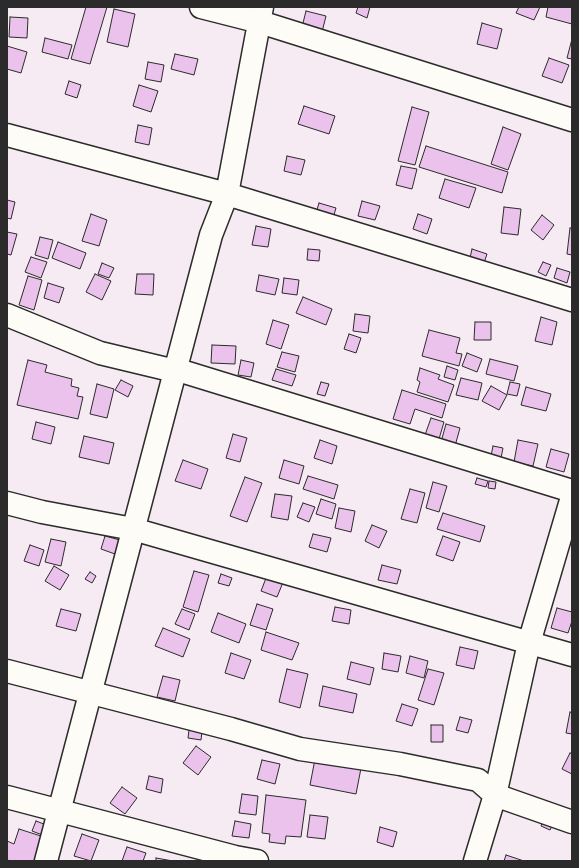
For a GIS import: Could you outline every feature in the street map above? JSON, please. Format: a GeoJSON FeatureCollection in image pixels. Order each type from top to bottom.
{"type":"FeatureCollection","features":[{"type":"Feature","properties":{"kind":"street"},"geometry":{"type":"LineString","coordinates":[[201,7],[261,14],[572,120]]}},
{"type":"Feature","properties":{"kind":"street"},"geometry":{"type":"LineString","coordinates":[[46,861],[211,235],[227,194],[261,14]]}},
{"type":"Feature","properties":{"kind":"street"},"geometry":{"type":"LineString","coordinates":[[7,135],[227,194],[572,300]]}},
{"type":"Feature","properties":{"kind":"street"},"geometry":{"type":"LineString","coordinates":[[7,315],[100,353],[175,371],[178,370],[572,491]]}},
{"type":"Feature","properties":{"kind":"street"},"geometry":{"type":"LineString","coordinates":[[476,861],[495,795],[529,643],[572,497]]}},
{"type":"Feature","properties":{"kind":"street"},"geometry":{"type":"LineString","coordinates":[[7,503],[42,512],[133,529],[572,655]]}},
{"type":"Feature","properties":{"kind":"street"},"geometry":{"type":"LineString","coordinates":[[7,672],[231,729],[300,749],[400,764],[478,780],[495,795],[572,822]]}},
{"type":"Feature","properties":{"kind":"street"},"geometry":{"type":"LineString","coordinates":[[7,797],[235,857],[257,861]]}},
{"type":"Feature","properties":{"kind":"building"},"geometry":{"type":"Polygon","coordinates":[[[86,7],[107,7],[90,64],[71,59],[86,7]]]}},
{"type":"Feature","properties":{"kind":"building"},"geometry":{"type":"Polygon","coordinates":[[[358,7],[370,7],[367,18],[356,13],[358,7]]]}},
{"type":"Feature","properties":{"kind":"building"},"geometry":{"type":"Polygon","coordinates":[[[519,7],[540,7],[534,20],[516,13],[519,7]]]}},
{"type":"Feature","properties":{"kind":"building"},"geometry":{"type":"Polygon","coordinates":[[[548,7],[572,7],[572,24],[546,17],[548,7]]]}},
{"type":"Feature","properties":{"kind":"building"},"geometry":{"type":"Polygon","coordinates":[[[114,9],[135,14],[128,47],[107,42],[114,9]]]}},
{"type":"Feature","properties":{"kind":"building"},"geometry":{"type":"Polygon","coordinates":[[[306,11],[326,16],[322,32],[302,27],[306,11]]]}},
{"type":"Feature","properties":{"kind":"building"},"geometry":{"type":"Polygon","coordinates":[[[10,17],[28,18],[27,38],[9,37],[10,17]]]}},
{"type":"Feature","properties":{"kind":"building"},"geometry":{"type":"Polygon","coordinates":[[[482,23],[502,29],[497,49],[477,44],[482,23]]]}},
{"type":"Feature","properties":{"kind":"building"},"geometry":{"type":"Polygon","coordinates":[[[45,38],[72,45],[68,59],[42,52],[45,38]]]}},
{"type":"Feature","properties":{"kind":"building"},"geometry":{"type":"Polygon","coordinates":[[[572,39],[572,59],[567,58],[572,39]]]}},
{"type":"Feature","properties":{"kind":"building"},"geometry":{"type":"Polygon","coordinates":[[[7,46],[27,52],[21,73],[7,69],[7,46]]]}},
{"type":"Feature","properties":{"kind":"building"},"geometry":{"type":"Polygon","coordinates":[[[175,54],[198,59],[194,75],[171,69],[175,54]]]}},
{"type":"Feature","properties":{"kind":"building"},"geometry":{"type":"Polygon","coordinates":[[[549,58],[569,65],[562,83],[542,76],[549,58]]]}},
{"type":"Feature","properties":{"kind":"building"},"geometry":{"type":"Polygon","coordinates":[[[148,62],[164,65],[161,82],[145,79],[148,62]]]}},
{"type":"Feature","properties":{"kind":"building"},"geometry":{"type":"Polygon","coordinates":[[[69,81],[81,85],[77,98],[65,94],[69,81]]]}},
{"type":"Feature","properties":{"kind":"building"},"geometry":{"type":"Polygon","coordinates":[[[139,85],[158,91],[151,112],[133,106],[139,85]]]}},
{"type":"Feature","properties":{"kind":"building"},"geometry":{"type":"Polygon","coordinates":[[[304,106],[335,116],[329,134],[298,124],[304,106]]]}},
{"type":"Feature","properties":{"kind":"building"},"geometry":{"type":"Polygon","coordinates":[[[412,107],[429,112],[415,165],[398,161],[412,107]]]}},
{"type":"Feature","properties":{"kind":"building"},"geometry":{"type":"Polygon","coordinates":[[[138,125],[152,128],[149,145],[135,142],[138,125]]]}},
{"type":"Feature","properties":{"kind":"building"},"geometry":{"type":"Polygon","coordinates":[[[503,127],[521,134],[508,170],[491,164],[503,127]]]}},
{"type":"Feature","properties":{"kind":"building"},"geometry":{"type":"Polygon","coordinates":[[[426,146],[508,172],[502,193],[419,167],[426,146]]]}},
{"type":"Feature","properties":{"kind":"building"},"geometry":{"type":"Polygon","coordinates":[[[287,156],[305,160],[301,175],[284,171],[287,156]]]}},
{"type":"Feature","properties":{"kind":"building"},"geometry":{"type":"Polygon","coordinates":[[[401,166],[417,169],[412,189],[396,185],[401,166]]]}},
{"type":"Feature","properties":{"kind":"building"},"geometry":{"type":"Polygon","coordinates":[[[445,179],[476,188],[469,208],[439,198],[445,179]]]}},
{"type":"Feature","properties":{"kind":"building"},"geometry":{"type":"Polygon","coordinates":[[[7,200],[15,202],[11,219],[7,218],[7,200]]]}},
{"type":"Feature","properties":{"kind":"building"},"geometry":{"type":"Polygon","coordinates":[[[362,201],[380,206],[375,220],[358,216],[362,201]]]}},
{"type":"Feature","properties":{"kind":"building"},"geometry":{"type":"Polygon","coordinates":[[[319,203],[336,208],[333,218],[316,213],[319,203]]]}},
{"type":"Feature","properties":{"kind":"building"},"geometry":{"type":"Polygon","coordinates":[[[504,207],[521,209],[518,235],[501,233],[504,207]]]}},
{"type":"Feature","properties":{"kind":"building"},"geometry":{"type":"Polygon","coordinates":[[[91,214],[107,220],[99,246],[82,241],[91,214]]]}},
{"type":"Feature","properties":{"kind":"building"},"geometry":{"type":"Polygon","coordinates":[[[418,214],[432,219],[427,234],[413,229],[418,214]]]}},
{"type":"Feature","properties":{"kind":"building"},"geometry":{"type":"Polygon","coordinates":[[[542,215],[554,225],[543,240],[531,230],[542,215]]]}},
{"type":"Feature","properties":{"kind":"building"},"geometry":{"type":"Polygon","coordinates":[[[256,226],[271,229],[268,247],[252,245],[256,226]]]}},
{"type":"Feature","properties":{"kind":"building"},"geometry":{"type":"Polygon","coordinates":[[[570,228],[572,228],[572,255],[567,254],[570,228]]]}},
{"type":"Feature","properties":{"kind":"building"},"geometry":{"type":"Polygon","coordinates":[[[7,232],[17,234],[11,255],[7,254],[7,232]]]}},
{"type":"Feature","properties":{"kind":"building"},"geometry":{"type":"Polygon","coordinates":[[[40,237],[53,240],[48,259],[35,255],[40,237]]]}},
{"type":"Feature","properties":{"kind":"building"},"geometry":{"type":"Polygon","coordinates":[[[58,242],[86,253],[80,269],[52,258],[58,242]]]}},
{"type":"Feature","properties":{"kind":"building"},"geometry":{"type":"Polygon","coordinates":[[[308,249],[320,250],[319,261],[307,260],[308,249]]]}},
{"type":"Feature","properties":{"kind":"building"},"geometry":{"type":"Polygon","coordinates":[[[472,249],[487,254],[484,263],[470,258],[472,249]]]}},
{"type":"Feature","properties":{"kind":"building"},"geometry":{"type":"Polygon","coordinates":[[[31,257],[47,262],[41,278],[25,272],[31,257]]]}},
{"type":"Feature","properties":{"kind":"building"},"geometry":{"type":"Polygon","coordinates":[[[543,262],[551,265],[546,276],[538,272],[543,262]]]}},
{"type":"Feature","properties":{"kind":"building"},"geometry":{"type":"Polygon","coordinates":[[[102,263],[114,268],[109,278],[98,274],[102,263]]]}},
{"type":"Feature","properties":{"kind":"building"},"geometry":{"type":"Polygon","coordinates":[[[557,268],[570,272],[567,283],[554,278],[557,268]]]}},
{"type":"Feature","properties":{"kind":"building"},"geometry":{"type":"Polygon","coordinates":[[[95,274],[111,281],[102,300],[86,292],[95,274]]]}},
{"type":"Feature","properties":{"kind":"building"},"geometry":{"type":"Polygon","coordinates":[[[137,274],[154,274],[153,295],[135,294],[137,274]]]}},
{"type":"Feature","properties":{"kind":"building"},"geometry":{"type":"Polygon","coordinates":[[[259,275],[279,279],[275,295],[256,291],[259,275]]]}},
{"type":"Feature","properties":{"kind":"building"},"geometry":{"type":"Polygon","coordinates":[[[28,276],[42,280],[34,310],[19,305],[28,276]]]}},
{"type":"Feature","properties":{"kind":"building"},"geometry":{"type":"Polygon","coordinates":[[[284,278],[299,280],[297,295],[282,293],[284,278]]]}},
{"type":"Feature","properties":{"kind":"building"},"geometry":{"type":"Polygon","coordinates":[[[48,283],[64,288],[59,303],[44,298],[48,283]]]}},
{"type":"Feature","properties":{"kind":"building"},"geometry":{"type":"Polygon","coordinates":[[[303,297],[332,309],[326,325],[296,313],[303,297]]]}},
{"type":"Feature","properties":{"kind":"building"},"geometry":{"type":"Polygon","coordinates":[[[355,314],[370,316],[368,333],[353,331],[355,314]]]}},
{"type":"Feature","properties":{"kind":"building"},"geometry":{"type":"Polygon","coordinates":[[[541,317],[557,322],[552,345],[535,341],[541,317]]]}},
{"type":"Feature","properties":{"kind":"building"},"geometry":{"type":"Polygon","coordinates":[[[273,320],[289,325],[281,349],[266,344],[273,320]]]}},
{"type":"Feature","properties":{"kind":"building"},"geometry":{"type":"Polygon","coordinates":[[[475,322],[491,322],[491,340],[474,340],[475,322]]]}},
{"type":"Feature","properties":{"kind":"building"},"geometry":{"type":"Polygon","coordinates":[[[429,330],[460,338],[456,353],[462,354],[459,366],[422,356],[429,330]]]}},
{"type":"Feature","properties":{"kind":"building"},"geometry":{"type":"Polygon","coordinates":[[[349,334],[361,338],[356,353],[344,349],[349,334]]]}},
{"type":"Feature","properties":{"kind":"building"},"geometry":{"type":"Polygon","coordinates":[[[212,345],[236,346],[235,364],[211,363],[212,345]]]}},
{"type":"Feature","properties":{"kind":"building"},"geometry":{"type":"Polygon","coordinates":[[[282,352],[299,356],[295,372],[277,367],[282,352]]]}},
{"type":"Feature","properties":{"kind":"building"},"geometry":{"type":"Polygon","coordinates":[[[467,353],[482,359],[477,372],[462,366],[467,353]]]}},
{"type":"Feature","properties":{"kind":"building"},"geometry":{"type":"Polygon","coordinates":[[[490,359],[518,366],[514,381],[486,374],[490,359]]]}},
{"type":"Feature","properties":{"kind":"building"},"geometry":{"type":"Polygon","coordinates":[[[28,360],[47,365],[45,372],[72,379],[71,386],[79,388],[77,396],[83,397],[78,419],[17,405],[28,360]]]}},
{"type":"Feature","properties":{"kind":"building"},"geometry":{"type":"Polygon","coordinates":[[[241,360],[254,363],[251,377],[238,375],[241,360]]]}},
{"type":"Feature","properties":{"kind":"building"},"geometry":{"type":"Polygon","coordinates":[[[447,366],[458,370],[455,380],[444,377],[447,366]]]}},
{"type":"Feature","properties":{"kind":"building"},"geometry":{"type":"Polygon","coordinates":[[[420,368],[440,375],[438,379],[454,385],[448,402],[417,392],[420,382],[417,380],[420,368]]]}},
{"type":"Feature","properties":{"kind":"building"},"geometry":{"type":"Polygon","coordinates":[[[276,369],[296,375],[292,386],[272,380],[276,369]]]}},
{"type":"Feature","properties":{"kind":"building"},"geometry":{"type":"Polygon","coordinates":[[[461,378],[482,383],[478,400],[456,395],[461,378]]]}},
{"type":"Feature","properties":{"kind":"building"},"geometry":{"type":"Polygon","coordinates":[[[121,380],[133,386],[128,397],[115,390],[121,380]]]}},
{"type":"Feature","properties":{"kind":"building"},"geometry":{"type":"Polygon","coordinates":[[[321,382],[329,384],[325,396],[317,394],[321,382]]]}},
{"type":"Feature","properties":{"kind":"building"},"geometry":{"type":"Polygon","coordinates":[[[510,382],[520,384],[517,396],[507,394],[510,382]]]}},
{"type":"Feature","properties":{"kind":"building"},"geometry":{"type":"Polygon","coordinates":[[[97,384],[114,389],[107,418],[90,414],[97,384]]]}},
{"type":"Feature","properties":{"kind":"building"},"geometry":{"type":"Polygon","coordinates":[[[491,386],[507,395],[499,410],[482,401],[491,386]]]}},
{"type":"Feature","properties":{"kind":"building"},"geometry":{"type":"Polygon","coordinates":[[[526,387],[551,394],[546,411],[521,405],[526,387]]]}},
{"type":"Feature","properties":{"kind":"building"},"geometry":{"type":"Polygon","coordinates":[[[402,390],[446,404],[442,418],[415,409],[410,424],[393,419],[402,390]]]}},
{"type":"Feature","properties":{"kind":"building"},"geometry":{"type":"Polygon","coordinates":[[[431,418],[444,422],[439,439],[425,435],[431,418]]]}},
{"type":"Feature","properties":{"kind":"building"},"geometry":{"type":"Polygon","coordinates":[[[36,422],[55,427],[51,444],[32,439],[36,422]]]}},
{"type":"Feature","properties":{"kind":"building"},"geometry":{"type":"Polygon","coordinates":[[[446,424],[460,428],[455,446],[441,442],[446,424]]]}},
{"type":"Feature","properties":{"kind":"building"},"geometry":{"type":"Polygon","coordinates":[[[233,434],[247,438],[240,462],[226,458],[233,434]]]}},
{"type":"Feature","properties":{"kind":"building"},"geometry":{"type":"Polygon","coordinates":[[[84,436],[114,443],[109,464],[79,457],[84,436]]]}},
{"type":"Feature","properties":{"kind":"building"},"geometry":{"type":"Polygon","coordinates":[[[320,440],[337,446],[332,464],[314,458],[320,440]]]}},
{"type":"Feature","properties":{"kind":"building"},"geometry":{"type":"Polygon","coordinates":[[[518,440],[538,444],[533,466],[514,462],[518,440]]]}},
{"type":"Feature","properties":{"kind":"building"},"geometry":{"type":"Polygon","coordinates":[[[493,446],[503,448],[501,458],[491,456],[493,446]]]}},
{"type":"Feature","properties":{"kind":"building"},"geometry":{"type":"Polygon","coordinates":[[[551,449],[569,454],[564,472],[546,467],[551,449]]]}},
{"type":"Feature","properties":{"kind":"building"},"geometry":{"type":"Polygon","coordinates":[[[183,460],[208,469],[201,489],[175,481],[183,460]]]}},
{"type":"Feature","properties":{"kind":"building"},"geometry":{"type":"Polygon","coordinates":[[[284,460],[304,466],[299,484],[279,478],[284,460]]]}},
{"type":"Feature","properties":{"kind":"building"},"geometry":{"type":"Polygon","coordinates":[[[308,476],[338,485],[334,499],[303,489],[308,476]]]}},
{"type":"Feature","properties":{"kind":"building"},"geometry":{"type":"Polygon","coordinates":[[[245,477],[262,483],[247,522],[230,516],[245,477]]]}},
{"type":"Feature","properties":{"kind":"building"},"geometry":{"type":"Polygon","coordinates":[[[477,478],[488,481],[486,487],[475,484],[477,478]]]}},
{"type":"Feature","properties":{"kind":"building"},"geometry":{"type":"Polygon","coordinates":[[[489,481],[496,482],[495,489],[488,488],[489,481]]]}},
{"type":"Feature","properties":{"kind":"building"},"geometry":{"type":"Polygon","coordinates":[[[433,482],[447,486],[439,512],[426,508],[433,482]]]}},
{"type":"Feature","properties":{"kind":"building"},"geometry":{"type":"Polygon","coordinates":[[[410,489],[425,493],[417,523],[401,519],[410,489]]]}},
{"type":"Feature","properties":{"kind":"building"},"geometry":{"type":"Polygon","coordinates":[[[275,494],[292,496],[288,520],[271,517],[275,494]]]}},
{"type":"Feature","properties":{"kind":"building"},"geometry":{"type":"Polygon","coordinates":[[[321,499],[336,504],[332,519],[316,514],[321,499]]]}},
{"type":"Feature","properties":{"kind":"building"},"geometry":{"type":"Polygon","coordinates":[[[303,503],[315,507],[309,522],[297,517],[303,503]]]}},
{"type":"Feature","properties":{"kind":"building"},"geometry":{"type":"Polygon","coordinates":[[[339,508],[355,511],[351,532],[335,528],[339,508]]]}},
{"type":"Feature","properties":{"kind":"building"},"geometry":{"type":"Polygon","coordinates":[[[443,513],[485,526],[480,542],[437,529],[443,513]]]}},
{"type":"Feature","properties":{"kind":"building"},"geometry":{"type":"Polygon","coordinates":[[[372,525],[387,531],[379,548],[365,541],[372,525]]]}},
{"type":"Feature","properties":{"kind":"building"},"geometry":{"type":"Polygon","coordinates":[[[313,534],[331,538],[327,552],[309,547],[313,534]]]}},
{"type":"Feature","properties":{"kind":"building"},"geometry":{"type":"Polygon","coordinates":[[[105,536],[120,540],[115,554],[101,549],[105,536]]]}},
{"type":"Feature","properties":{"kind":"building"},"geometry":{"type":"Polygon","coordinates":[[[443,536],[460,542],[453,561],[436,555],[443,536]]]}},
{"type":"Feature","properties":{"kind":"building"},"geometry":{"type":"Polygon","coordinates":[[[51,539],[66,542],[61,566],[45,562],[51,539]]]}},
{"type":"Feature","properties":{"kind":"building"},"geometry":{"type":"Polygon","coordinates":[[[30,545],[44,550],[39,566],[24,561],[30,545]]]}},
{"type":"Feature","properties":{"kind":"building"},"geometry":{"type":"Polygon","coordinates":[[[382,565],[401,570],[397,584],[378,580],[382,565]]]}},
{"type":"Feature","properties":{"kind":"building"},"geometry":{"type":"Polygon","coordinates":[[[54,566],[69,575],[60,590],[45,581],[54,566]]]}},
{"type":"Feature","properties":{"kind":"building"},"geometry":{"type":"Polygon","coordinates":[[[194,571],[209,575],[198,612],[183,607],[194,571]]]}},
{"type":"Feature","properties":{"kind":"building"},"geometry":{"type":"Polygon","coordinates":[[[90,572],[96,576],[92,583],[85,579],[90,572]]]}},
{"type":"Feature","properties":{"kind":"building"},"geometry":{"type":"Polygon","coordinates":[[[268,573],[284,580],[277,597],[261,591],[268,573]]]}},
{"type":"Feature","properties":{"kind":"building"},"geometry":{"type":"Polygon","coordinates":[[[221,574],[232,578],[229,586],[218,583],[221,574]]]}},
{"type":"Feature","properties":{"kind":"building"},"geometry":{"type":"Polygon","coordinates":[[[257,604],[273,609],[266,630],[250,625],[257,604]]]}},
{"type":"Feature","properties":{"kind":"building"},"geometry":{"type":"Polygon","coordinates":[[[335,607],[351,610],[349,624],[332,621],[335,607]]]}},
{"type":"Feature","properties":{"kind":"building"},"geometry":{"type":"Polygon","coordinates":[[[557,608],[572,612],[572,621],[568,633],[551,628],[557,608]]]}},
{"type":"Feature","properties":{"kind":"building"},"geometry":{"type":"Polygon","coordinates":[[[61,609],[81,614],[76,631],[56,626],[61,609]]]}},
{"type":"Feature","properties":{"kind":"building"},"geometry":{"type":"Polygon","coordinates":[[[182,609],[195,614],[189,630],[175,624],[182,609]]]}},
{"type":"Feature","properties":{"kind":"building"},"geometry":{"type":"Polygon","coordinates":[[[218,613],[246,624],[239,643],[211,632],[218,613]]]}},
{"type":"Feature","properties":{"kind":"building"},"geometry":{"type":"Polygon","coordinates":[[[163,628],[190,639],[183,657],[155,646],[163,628]]]}},
{"type":"Feature","properties":{"kind":"building"},"geometry":{"type":"Polygon","coordinates":[[[266,632],[299,643],[292,660],[261,650],[266,632]]]}},
{"type":"Feature","properties":{"kind":"building"},"geometry":{"type":"Polygon","coordinates":[[[460,647],[478,651],[474,669],[456,665],[460,647]]]}},
{"type":"Feature","properties":{"kind":"building"},"geometry":{"type":"Polygon","coordinates":[[[231,653],[251,660],[244,679],[225,673],[231,653]]]}},
{"type":"Feature","properties":{"kind":"building"},"geometry":{"type":"Polygon","coordinates":[[[384,653],[401,656],[398,672],[382,669],[384,653]]]}},
{"type":"Feature","properties":{"kind":"building"},"geometry":{"type":"Polygon","coordinates":[[[410,656],[428,661],[424,678],[406,673],[410,656]]]}},
{"type":"Feature","properties":{"kind":"building"},"geometry":{"type":"Polygon","coordinates":[[[351,662],[374,668],[370,685],[347,679],[351,662]]]}},
{"type":"Feature","properties":{"kind":"building"},"geometry":{"type":"Polygon","coordinates":[[[287,669],[308,674],[300,708],[279,702],[287,669]]]}},
{"type":"Feature","properties":{"kind":"building"},"geometry":{"type":"Polygon","coordinates":[[[428,669],[444,673],[434,705],[418,700],[428,669]]]}},
{"type":"Feature","properties":{"kind":"building"},"geometry":{"type":"Polygon","coordinates":[[[163,676],[180,680],[175,701],[157,697],[163,676]]]}},
{"type":"Feature","properties":{"kind":"building"},"geometry":{"type":"Polygon","coordinates":[[[323,686],[357,694],[353,713],[319,706],[323,686]]]}},
{"type":"Feature","properties":{"kind":"building"},"geometry":{"type":"Polygon","coordinates":[[[402,704],[418,709],[412,726],[396,721],[402,704]]]}},
{"type":"Feature","properties":{"kind":"building"},"geometry":{"type":"Polygon","coordinates":[[[570,712],[572,713],[572,734],[566,733],[570,712]]]}},
{"type":"Feature","properties":{"kind":"building"},"geometry":{"type":"Polygon","coordinates":[[[460,717],[472,720],[468,733],[456,730],[460,717]]]}},
{"type":"Feature","properties":{"kind":"building"},"geometry":{"type":"Polygon","coordinates":[[[431,725],[443,725],[443,742],[431,742],[431,725]]]}},
{"type":"Feature","properties":{"kind":"building"},"geometry":{"type":"Polygon","coordinates":[[[189,730],[202,731],[201,740],[188,738],[189,730]]]}},
{"type":"Feature","properties":{"kind":"building"},"geometry":{"type":"Polygon","coordinates":[[[196,746],[211,757],[198,775],[183,763],[196,746]]]}},
{"type":"Feature","properties":{"kind":"building"},"geometry":{"type":"Polygon","coordinates":[[[570,753],[572,754],[572,774],[562,769],[570,753]]]}},
{"type":"Feature","properties":{"kind":"building"},"geometry":{"type":"Polygon","coordinates":[[[316,754],[362,763],[356,794],[310,785],[316,754]]]}},
{"type":"Feature","properties":{"kind":"building"},"geometry":{"type":"Polygon","coordinates":[[[262,760],[280,764],[275,784],[257,779],[262,760]]]}},
{"type":"Feature","properties":{"kind":"building"},"geometry":{"type":"Polygon","coordinates":[[[149,776],[163,779],[161,793],[146,789],[149,776]]]}},
{"type":"Feature","properties":{"kind":"building"},"geometry":{"type":"Polygon","coordinates":[[[122,787],[137,798],[125,814],[110,803],[122,787]]]}},
{"type":"Feature","properties":{"kind":"building"},"geometry":{"type":"Polygon","coordinates":[[[242,794],[258,796],[256,815],[239,813],[242,794]]]}},
{"type":"Feature","properties":{"kind":"building"},"geometry":{"type":"Polygon","coordinates":[[[266,795],[306,800],[301,837],[286,836],[285,844],[269,842],[270,834],[262,833],[266,795]]]}},
{"type":"Feature","properties":{"kind":"building"},"geometry":{"type":"Polygon","coordinates":[[[310,815],[328,817],[325,839],[307,837],[310,815]]]}},
{"type":"Feature","properties":{"kind":"building"},"geometry":{"type":"Polygon","coordinates":[[[543,820],[553,824],[550,830],[541,826],[543,820]]]}},
{"type":"Feature","properties":{"kind":"building"},"geometry":{"type":"Polygon","coordinates":[[[36,821],[49,826],[45,836],[32,831],[36,821]]]}},
{"type":"Feature","properties":{"kind":"building"},"geometry":{"type":"Polygon","coordinates":[[[235,821],[251,824],[249,838],[232,836],[235,821]]]}},
{"type":"Feature","properties":{"kind":"building"},"geometry":{"type":"Polygon","coordinates":[[[380,827],[397,832],[393,847],[377,842],[380,827]]]}},
{"type":"Feature","properties":{"kind":"building"},"geometry":{"type":"Polygon","coordinates":[[[19,829],[44,837],[36,861],[7,860],[7,841],[14,844],[19,829]]]}},
{"type":"Feature","properties":{"kind":"building"},"geometry":{"type":"Polygon","coordinates":[[[82,834],[99,840],[91,861],[74,856],[82,834]]]}},
{"type":"Feature","properties":{"kind":"building"},"geometry":{"type":"Polygon","coordinates":[[[127,847],[146,853],[143,861],[122,861],[127,847]]]}},
{"type":"Feature","properties":{"kind":"building"},"geometry":{"type":"Polygon","coordinates":[[[506,855],[524,861],[504,861],[506,855]]]}},
{"type":"Feature","properties":{"kind":"building"},"geometry":{"type":"Polygon","coordinates":[[[156,858],[173,861],[156,861],[156,858]]]}}]}
